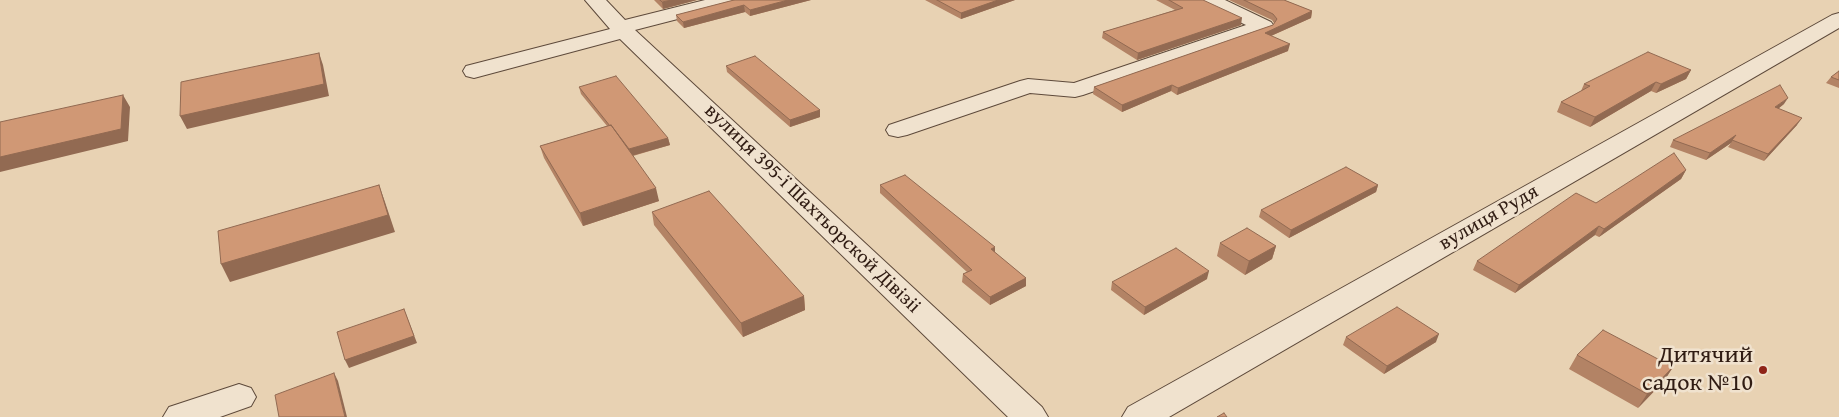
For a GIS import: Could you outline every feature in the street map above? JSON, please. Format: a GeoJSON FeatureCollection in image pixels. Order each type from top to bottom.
{"type":"FeatureCollection","features":[{"type":"Feature","properties":{"kind":"street","name":"вулиця 395-ї Шахтьорской Дівізіі"},"geometry":{"type":"LineString","coordinates":[[595,0],[623,29],[1030,417]]}},
{"type":"Feature","properties":{"kind":"street"},"geometry":{"type":"LineString","coordinates":[[474,71],[729,0]]}},
{"type":"Feature","properties":{"kind":"street"},"geometry":{"type":"LineString","coordinates":[[898,130],[1028,86],[1075,90],[1264,26],[1209,0]]}},
{"type":"Feature","properties":{"kind":"street","name":"вулиця Рудя"},"geometry":{"type":"LineString","coordinates":[[1140,417],[1839,19]]}},
{"type":"Feature","properties":{"kind":"street"},"geometry":{"type":"LineString","coordinates":[[181,417],[239,397]]}},
{"type":"Feature","properties":{"kind":"building"},"geometry":{"type":"Polygon","coordinates":[[[734,0],[788,0],[750,10],[744,5],[683,22],[676,15],[734,0]]]}},
{"type":"Feature","properties":{"kind":"building"},"geometry":{"type":"Polygon","coordinates":[[[937,0],[998,0],[961,13],[937,0]]]}},
{"type":"Feature","properties":{"kind":"building"},"geometry":{"type":"Polygon","coordinates":[[[1169,0],[1203,0],[1242,18],[1138,53],[1103,32],[1183,8],[1169,0]]]}},
{"type":"Feature","properties":{"kind":"building"},"geometry":{"type":"Polygon","coordinates":[[[1244,0],[1284,0],[1312,11],[1265,33],[1290,44],[1178,88],[1172,85],[1122,105],[1094,87],[1273,25],[1277,19],[1273,14],[1244,0]]]}},
{"type":"Feature","properties":{"kind":"building"},"geometry":{"type":"Polygon","coordinates":[[[1648,52],[1691,70],[1661,84],[1656,82],[1595,117],[1561,102],[1590,86],[1584,84],[1648,52]]]}},
{"type":"Feature","properties":{"kind":"building"},"geometry":{"type":"Polygon","coordinates":[[[319,53],[324,84],[180,116],[181,82],[319,53]]]}},
{"type":"Feature","properties":{"kind":"building"},"geometry":{"type":"Polygon","coordinates":[[[755,56],[820,110],[790,120],[726,66],[755,56]]]}},
{"type":"Feature","properties":{"kind":"building"},"geometry":{"type":"Polygon","coordinates":[[[1839,71],[1839,80],[1831,77],[1839,71]]]}},
{"type":"Feature","properties":{"kind":"building"},"geometry":{"type":"Polygon","coordinates":[[[616,76],[668,138],[629,149],[579,87],[616,76]]]}},
{"type":"Feature","properties":{"kind":"building"},"geometry":{"type":"Polygon","coordinates":[[[1780,85],[1788,98],[1775,107],[1802,118],[1768,154],[1732,140],[1736,135],[1710,153],[1673,140],[1780,85]]]}},
{"type":"Feature","properties":{"kind":"building"},"geometry":{"type":"Polygon","coordinates":[[[123,95],[121,129],[0,157],[0,122],[123,95]]]}},
{"type":"Feature","properties":{"kind":"building"},"geometry":{"type":"Polygon","coordinates":[[[611,125],[656,188],[580,213],[540,146],[611,125]]]}},
{"type":"Feature","properties":{"kind":"building"},"geometry":{"type":"Polygon","coordinates":[[[1674,153],[1686,170],[1604,229],[1599,226],[1519,285],[1477,261],[1576,193],[1596,203],[1674,153]]]}},
{"type":"Feature","properties":{"kind":"building"},"geometry":{"type":"Polygon","coordinates":[[[1346,167],[1378,185],[1291,230],[1261,210],[1346,167]]]}},
{"type":"Feature","properties":{"kind":"building"},"geometry":{"type":"Polygon","coordinates":[[[905,175],[995,247],[991,249],[1026,278],[990,297],[963,274],[972,270],[880,185],[905,175]]]}},
{"type":"Feature","properties":{"kind":"building"},"geometry":{"type":"Polygon","coordinates":[[[379,185],[388,215],[221,264],[218,231],[379,185]]]}},
{"type":"Feature","properties":{"kind":"building"},"geometry":{"type":"Polygon","coordinates":[[[709,191],[804,296],[741,323],[652,212],[709,191]]]}},
{"type":"Feature","properties":{"kind":"building"},"geometry":{"type":"Polygon","coordinates":[[[1247,228],[1276,246],[1249,261],[1220,243],[1247,228]]]}},
{"type":"Feature","properties":{"kind":"building"},"geometry":{"type":"Polygon","coordinates":[[[1176,248],[1209,271],[1145,307],[1112,282],[1176,248]]]}},
{"type":"Feature","properties":{"kind":"building"},"geometry":{"type":"Polygon","coordinates":[[[1397,307],[1439,334],[1387,366],[1346,337],[1397,307]]]}},
{"type":"Feature","properties":{"kind":"building"},"geometry":{"type":"Polygon","coordinates":[[[404,309],[414,336],[345,360],[337,332],[404,309]]]}},
{"type":"Feature","properties":{"kind":"building"},"geometry":{"type":"Polygon","coordinates":[[[1603,330],[1673,367],[1647,394],[1577,355],[1603,330]]]}},
{"type":"Feature","properties":{"kind":"building"},"geometry":{"type":"Polygon","coordinates":[[[334,373],[345,417],[279,417],[275,395],[334,373]]]}},
{"type":"Feature","properties":{"kind":"building"},"geometry":{"type":"Polygon","coordinates":[[[1224,413],[1227,417],[1217,417],[1224,413]]]}},
{"type":"Feature","properties":{"kind":"place","name":"Дитячий садок №10"},"geometry":{"type":"Point","coordinates":[1763,370]}}]}
